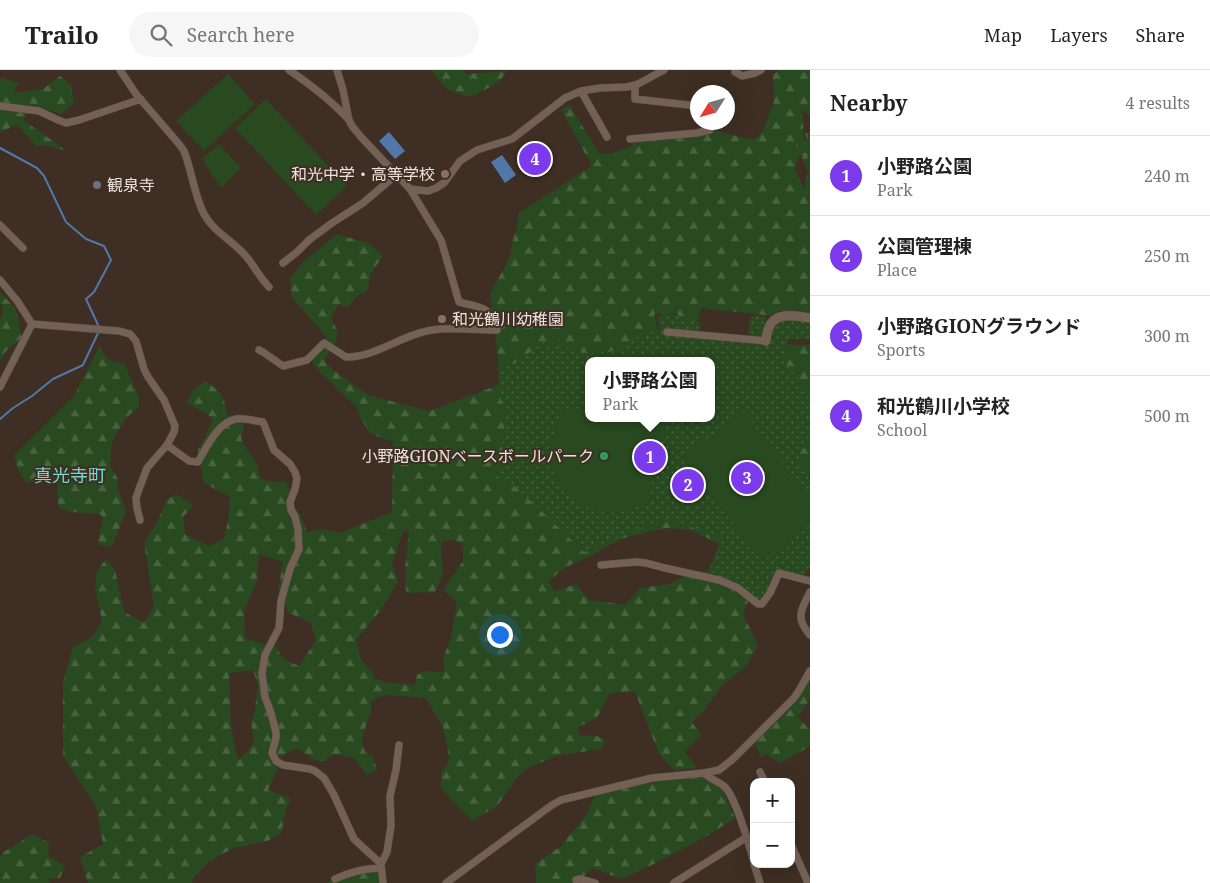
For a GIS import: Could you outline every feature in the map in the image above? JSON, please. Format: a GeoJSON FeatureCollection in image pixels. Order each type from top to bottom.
{"type":"FeatureCollection","features":[{"type":"Feature","properties":{"kind":"street"},"geometry":{"type":"LineString","coordinates":[[120,70],[136,94],[180,144],[184,151],[200,203],[208,220],[245,255],[261,279],[269,287]]}},
{"type":"Feature","properties":{"kind":"street"},"geometry":{"type":"LineString","coordinates":[[289,70],[333,102],[350,120]]}},
{"type":"Feature","properties":{"kind":"street"},"geometry":{"type":"LineString","coordinates":[[259,350],[283,366],[307,360],[324,343],[346,358],[350,358],[365,355],[423,332],[446,329],[497,330],[491,314],[485,309],[459,302],[441,240],[410,189],[352,126],[337,70]]}},
{"type":"Feature","properties":{"kind":"street"},"geometry":{"type":"LineString","coordinates":[[410,189],[428,191],[436,188],[444,183],[460,160],[477,150],[512,139],[565,98],[581,91],[635,85],[664,70]]}},
{"type":"Feature","properties":{"kind":"street"},"geometry":{"type":"LineString","coordinates":[[735,72],[742,76],[761,70]]}},
{"type":"Feature","properties":{"kind":"street"},"geometry":{"type":"LineString","coordinates":[[635,85],[635,99],[690,105]]}},
{"type":"Feature","properties":{"kind":"street"},"geometry":{"type":"LineString","coordinates":[[581,91],[607,136]]}},
{"type":"Feature","properties":{"kind":"street"},"geometry":{"type":"LineString","coordinates":[[0,106],[39,111],[66,122],[79,120],[141,99]]}},
{"type":"Feature","properties":{"kind":"street"},"geometry":{"type":"LineString","coordinates":[[630,139],[697,133],[710,130]]}},
{"type":"Feature","properties":{"kind":"street"},"geometry":{"type":"LineString","coordinates":[[283,264],[309,240],[362,203],[396,175]]}},
{"type":"Feature","properties":{"kind":"street"},"geometry":{"type":"LineString","coordinates":[[0,225],[23,248]]}},
{"type":"Feature","properties":{"kind":"street"},"geometry":{"type":"LineString","coordinates":[[261,279],[270,274]]}},
{"type":"Feature","properties":{"kind":"street"},"geometry":{"type":"LineString","coordinates":[[0,280],[18,302],[32,324]]}},
{"type":"Feature","properties":{"kind":"street"},"geometry":{"type":"LineString","coordinates":[[667,332],[766,341],[768,329],[780,316],[790,315],[810,318]]}},
{"type":"Feature","properties":{"kind":"street"},"geometry":{"type":"LineString","coordinates":[[0,387],[32,324]]}},
{"type":"Feature","properties":{"kind":"street"},"geometry":{"type":"LineString","coordinates":[[32,324],[119,331],[130,334],[136,341],[144,369],[164,400],[174,422],[175,429],[167,445],[147,468],[136,498],[140,520]]}},
{"type":"Feature","properties":{"kind":"street"},"geometry":{"type":"LineString","coordinates":[[167,445],[189,461],[198,462],[213,436],[230,421],[244,419],[264,422],[274,450],[295,472],[297,479],[290,502],[298,529],[299,549],[290,569],[281,601],[278,628],[265,655],[262,673],[265,697],[276,732],[272,753],[276,761],[283,765],[315,770],[324,778],[333,793],[354,840],[381,866]]}},
{"type":"Feature","properties":{"kind":"street"},"geometry":{"type":"LineString","coordinates":[[601,565],[646,563],[719,580],[738,588],[758,604],[762,604],[770,593],[779,573],[810,581]]}},
{"type":"Feature","properties":{"kind":"street"},"geometry":{"type":"LineString","coordinates":[[810,592],[801,610],[804,629],[810,635]]}},
{"type":"Feature","properties":{"kind":"street"},"geometry":{"type":"LineString","coordinates":[[446,883],[561,800],[652,778],[719,770],[733,759],[794,698],[810,671]]}},
{"type":"Feature","properties":{"kind":"street"},"geometry":{"type":"LineString","coordinates":[[383,883],[381,866],[387,852],[391,826],[390,796],[399,745]]}},
{"type":"Feature","properties":{"kind":"street"},"geometry":{"type":"LineString","coordinates":[[760,772],[763,778]]}},
{"type":"Feature","properties":{"kind":"street"},"geometry":{"type":"LineString","coordinates":[[704,773],[728,792],[750,848]]}},
{"type":"Feature","properties":{"kind":"street"},"geometry":{"type":"LineString","coordinates":[[674,883],[747,837]]}},
{"type":"Feature","properties":{"kind":"street"},"geometry":{"type":"LineString","coordinates":[[795,853],[808,883]]}},
{"type":"Feature","properties":{"kind":"street"},"geometry":{"type":"LineString","coordinates":[[335,878],[381,866]]}},
{"type":"Feature","properties":{"kind":"street"},"geometry":{"type":"LineString","coordinates":[[756,868],[760,883]]}},
{"type":"Feature","properties":{"kind":"street"},"geometry":{"type":"LineString","coordinates":[[576,880],[580,879],[595,883]]}},
{"type":"Feature","properties":{"kind":"green space"},"geometry":{"type":"Polygon","coordinates":[[[431,70],[464,70],[466,74],[507,71],[499,82],[475,95],[464,96],[447,89],[431,70]]]}},
{"type":"Feature","properties":{"kind":"green space"},"geometry":{"type":"Polygon","coordinates":[[[779,70],[810,70],[810,116],[802,109],[804,140],[795,169],[810,202],[810,313],[791,310],[779,311],[772,316],[701,308],[698,321],[683,321],[676,313],[654,314],[660,337],[751,344],[810,345],[810,494],[747,359],[715,359],[715,357],[585,357],[585,367],[557,408],[706,504],[753,589],[743,614],[758,646],[745,667],[720,688],[704,711],[692,722],[701,735],[685,752],[697,768],[675,770],[659,754],[635,692],[610,693],[597,718],[578,727],[580,735],[597,736],[605,740],[602,749],[559,755],[530,767],[519,775],[497,806],[472,821],[441,787],[441,772],[448,763],[449,756],[443,727],[426,698],[387,695],[371,701],[371,711],[363,734],[362,742],[365,752],[373,757],[377,770],[367,775],[354,758],[334,754],[325,761],[314,760],[297,748],[281,756],[268,790],[291,799],[286,809],[281,834],[267,841],[231,849],[209,862],[194,877],[192,883],[88,883],[80,857],[103,844],[96,806],[63,756],[63,682],[73,647],[92,637],[102,621],[95,589],[97,571],[106,559],[115,570],[124,612],[144,623],[154,606],[144,543],[157,522],[167,499],[176,494],[194,505],[183,517],[185,534],[209,546],[224,539],[230,497],[204,483],[198,450],[213,420],[207,414],[187,403],[192,391],[206,381],[221,394],[225,402],[227,414],[244,425],[241,438],[258,465],[258,472],[263,480],[285,481],[307,532],[322,529],[340,533],[392,512],[393,442],[371,434],[360,418],[357,407],[313,364],[313,354],[327,337],[292,298],[290,278],[303,262],[337,234],[370,244],[383,256],[371,273],[367,291],[357,296],[347,308],[339,304],[331,317],[338,333],[335,344],[324,359],[332,369],[368,395],[429,411],[501,384],[490,294],[508,261],[519,213],[592,166],[561,110],[569,105],[600,154],[612,154],[633,145],[630,139],[714,130],[753,140],[763,131],[774,101],[773,75],[779,70]],[[666,528],[624,538],[568,566],[548,581],[555,591],[576,584],[589,600],[625,605],[640,588],[670,584],[694,571],[708,572],[719,544],[691,530],[666,528]],[[409,530],[403,532],[392,563],[398,582],[380,611],[356,640],[361,660],[374,674],[373,678],[389,683],[415,685],[417,675],[424,671],[444,672],[443,661],[451,638],[457,602],[443,590],[463,561],[463,546],[454,539],[442,542],[443,574],[435,592],[406,593],[405,567],[409,530]],[[259,554],[257,581],[244,611],[245,638],[266,645],[276,646],[283,659],[299,666],[316,640],[311,623],[289,613],[278,591],[283,562],[259,554]],[[253,670],[229,673],[231,725],[238,760],[254,743],[251,722],[254,715],[258,685],[253,670]]]}},
{"type":"Feature","properties":{"kind":"green space"},"geometry":{"type":"Polygon","coordinates":[[[228,74],[255,104],[204,151],[176,121],[228,74]]]}},
{"type":"Feature","properties":{"kind":"green space"},"geometry":{"type":"Polygon","coordinates":[[[60,76],[71,85],[74,103],[61,114],[33,105],[23,120],[67,151],[46,145],[36,146],[17,124],[0,133],[0,79],[19,83],[13,93],[43,89],[60,76]]]}},
{"type":"Feature","properties":{"kind":"green space"},"geometry":{"type":"Polygon","coordinates":[[[266,99],[347,186],[316,215],[235,128],[266,99]]]}},
{"type":"Feature","properties":{"kind":"green space"},"geometry":{"type":"Polygon","coordinates":[[[810,131],[810,199],[804,190],[808,172],[796,145],[807,139],[805,134],[810,131]]]}},
{"type":"Feature","properties":{"kind":"green space"},"geometry":{"type":"Polygon","coordinates":[[[219,144],[241,168],[221,188],[202,159],[219,144]]]}},
{"type":"Feature","properties":{"kind":"green space"},"geometry":{"type":"Polygon","coordinates":[[[0,292],[16,309],[22,337],[6,351],[0,362],[0,318],[3,305],[0,305],[0,292]]]}},
{"type":"Feature","properties":{"kind":"green space"},"geometry":{"type":"Polygon","coordinates":[[[664,312],[700,322],[699,336],[748,341],[750,317],[760,316],[769,321],[810,315],[810,339],[788,339],[783,361],[799,379],[798,387],[810,393],[810,440],[800,453],[799,465],[810,480],[810,568],[803,576],[778,569],[768,591],[761,600],[758,600],[741,584],[711,572],[723,538],[665,519],[584,552],[506,478],[494,482],[501,461],[505,420],[499,389],[498,365],[514,364],[545,341],[586,353],[609,352],[625,346],[636,338],[660,329],[657,319],[664,312]]]}},
{"type":"Feature","properties":{"kind":"green space"},"geometry":{"type":"Polygon","coordinates":[[[100,345],[106,357],[115,362],[124,363],[139,397],[139,407],[126,418],[112,442],[110,466],[118,479],[118,489],[126,511],[112,547],[98,545],[103,518],[100,514],[71,512],[58,507],[57,482],[26,482],[18,470],[14,455],[74,396],[100,345]]]}},
{"type":"Feature","properties":{"kind":"green space","name":"小野路GIONベースボールパーク"},"geometry":{"type":"Polygon","coordinates":[[[585,408],[585,422],[666,422],[647,504],[610,513],[596,511],[580,504],[565,492],[555,476],[548,450],[562,410],[585,408]]]}},
{"type":"Feature","properties":{"kind":"green space"},"geometry":{"type":"Polygon","coordinates":[[[744,411],[810,499],[810,525],[762,561],[683,457],[744,411]]]}},
{"type":"Feature","properties":{"kind":"green space"},"geometry":{"type":"Polygon","coordinates":[[[810,667],[810,699],[798,717],[810,730],[810,746],[778,763],[767,754],[761,757],[754,743],[791,708],[810,667]]]}},
{"type":"Feature","properties":{"kind":"green space"},"geometry":{"type":"Polygon","coordinates":[[[701,777],[721,788],[735,818],[680,851],[622,879],[592,868],[577,883],[536,883],[535,864],[561,846],[586,815],[596,794],[656,782],[701,777]]]}},
{"type":"Feature","properties":{"kind":"green space"},"geometry":{"type":"Polygon","coordinates":[[[32,834],[50,843],[48,856],[65,866],[60,878],[49,879],[50,883],[0,883],[0,857],[4,852],[32,834]]]}},
{"type":"Feature","properties":{"kind":"green space"},"geometry":{"type":"Polygon","coordinates":[[[380,869],[384,883],[326,883],[343,877],[380,869]]]}},
{"type":"Feature","properties":{"kind":"water"},"geometry":{"type":"Polygon","coordinates":[[[389,132],[405,151],[395,159],[379,141],[389,132]]]}},
{"type":"Feature","properties":{"kind":"water"},"geometry":{"type":"Polygon","coordinates":[[[502,155],[516,175],[505,183],[491,162],[502,155]]]}},
{"type":"Feature","properties":{"kind":"waterway"},"geometry":{"type":"LineString","coordinates":[[0,148],[37,168],[44,176],[66,222],[86,239],[104,246],[111,260],[94,292],[86,299],[99,327]]}},
{"type":"Feature","properties":{"kind":"waterway"},"geometry":{"type":"LineString","coordinates":[[0,419],[53,379],[83,365],[98,333]]}},
{"type":"Feature","properties":{"kind":"place","name":"和光鶴川小学校"},"geometry":{"type":"Point","coordinates":[535,159]}},
{"type":"Feature","properties":{"kind":"place","name":"和光中学・高等学校"},"geometry":{"type":"Point","coordinates":[445,174]}},
{"type":"Feature","properties":{"kind":"place","name":"観泉寺"},"geometry":{"type":"Point","coordinates":[97,185]}},
{"type":"Feature","properties":{"kind":"place","name":"和光鶴川幼稚園"},"geometry":{"type":"Point","coordinates":[442,319]}},
{"type":"Feature","properties":{"kind":"place","name":"小野路GIONベースボールパーク"},"geometry":{"type":"Point","coordinates":[604,456]}},
{"type":"Feature","properties":{"kind":"place","name":"小野路公園"},"geometry":{"type":"Point","coordinates":[650,457]}},
{"type":"Feature","properties":{"kind":"place","name":"小野路GIONグラウンド"},"geometry":{"type":"Point","coordinates":[747,478]}},
{"type":"Feature","properties":{"kind":"place","name":"公園管理棟"},"geometry":{"type":"Point","coordinates":[688,485]}},
{"type":"Feature","properties":{"kind":"district","name":"真光寺町"},"geometry":{"type":"Point","coordinates":[70,475]}}]}
